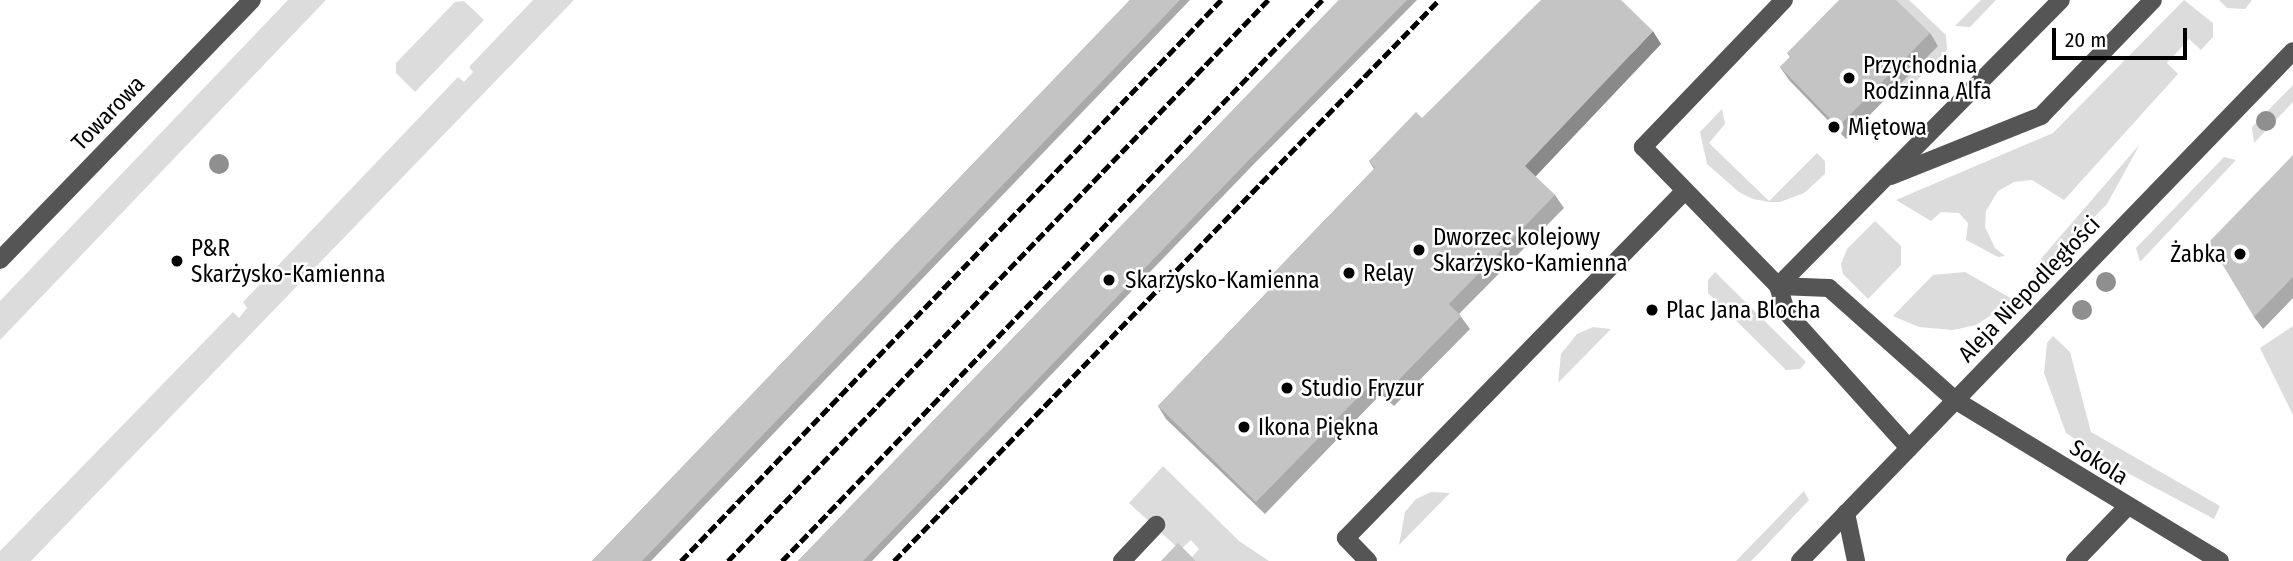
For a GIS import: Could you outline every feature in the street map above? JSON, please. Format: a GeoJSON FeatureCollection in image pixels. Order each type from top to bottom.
{"type":"FeatureCollection","features":[{"type":"Feature","properties":{"kind":"street","name":"Towarowa"},"geometry":{"type":"LineString","coordinates":[[0,260],[252,0]]}},
{"type":"Feature","properties":{"kind":"street"},"geometry":{"type":"LineString","coordinates":[[1784,0],[1643,147],[1778,286],[1787,313],[1909,448]]}},
{"type":"Feature","properties":{"kind":"street"},"geometry":{"type":"LineString","coordinates":[[1778,286],[2062,0]]}},
{"type":"Feature","properties":{"kind":"street"},"geometry":{"type":"LineString","coordinates":[[1884,179],[2041,116],[2153,0]]}},
{"type":"Feature","properties":{"kind":"street","name":"Aleja Niepodległości"},"geometry":{"type":"LineString","coordinates":[[1800,561],[1816,554],[1846,513],[2293,51]]}},
{"type":"Feature","properties":{"kind":"street"},"geometry":{"type":"LineString","coordinates":[[1368,561],[1346,538],[1511,365],[1684,192]]}},
{"type":"Feature","properties":{"kind":"street","name":"Sokola"},"geometry":{"type":"LineString","coordinates":[[1778,286],[1829,288],[1955,400],[2126,508],[2220,561]]}},
{"type":"Feature","properties":{"kind":"street"},"geometry":{"type":"LineString","coordinates":[[2075,561],[2126,508]]}},
{"type":"Feature","properties":{"kind":"street"},"geometry":{"type":"LineString","coordinates":[[1846,513],[1856,561]]}},
{"type":"Feature","properties":{"kind":"street"},"geometry":{"type":"LineString","coordinates":[[1122,561],[1156,525]]}},
{"type":"Feature","properties":{"kind":"shaded area"},"geometry":{"type":"Polygon","coordinates":[[[288,0],[326,0],[0,340],[0,301],[288,0]]]}},
{"type":"Feature","properties":{"kind":"shaded area"},"geometry":{"type":"Polygon","coordinates":[[[533,0],[574,0],[31,561],[0,561],[0,551],[233,312],[239,318],[247,308],[243,302],[458,77],[464,82],[473,72],[469,67],[533,0]]]}},
{"type":"Feature","properties":{"kind":"shaded area"},"geometry":{"type":"Polygon","coordinates":[[[1892,0],[1909,0],[1946,35],[1947,50],[1904,93],[1898,87],[1938,45],[1892,0]]]}},
{"type":"Feature","properties":{"kind":"shaded area"},"geometry":{"type":"Polygon","coordinates":[[[1981,0],[1996,0],[1970,27],[1955,26],[1981,0]]]}},
{"type":"Feature","properties":{"kind":"shaded area"},"geometry":{"type":"Polygon","coordinates":[[[2184,0],[2213,23],[2213,37],[2201,50],[2189,39],[2167,63],[2178,74],[2064,200],[2032,180],[2014,182],[1998,191],[1986,211],[1985,227],[1995,248],[2005,256],[1998,257],[1966,240],[1968,223],[1959,213],[1941,212],[1931,221],[1896,200],[2053,133],[2184,0]]]}},
{"type":"Feature","properties":{"kind":"shaded area"},"geometry":{"type":"Polygon","coordinates":[[[2219,0],[2252,0],[2245,9],[2227,8],[2219,0]]]}},
{"type":"Feature","properties":{"kind":"shaded area"},"geometry":{"type":"Polygon","coordinates":[[[464,1],[484,20],[415,92],[396,73],[396,63],[455,2],[464,1]]]}},
{"type":"Feature","properties":{"kind":"shaded area"},"geometry":{"type":"Polygon","coordinates":[[[2293,85],[2293,102],[2254,143],[2252,127],[2293,85]]]}},
{"type":"Feature","properties":{"kind":"shaded area"},"geometry":{"type":"Polygon","coordinates":[[[1722,109],[1725,124],[1709,143],[1769,201],[1817,153],[1825,161],[1825,174],[1804,193],[1780,202],[1769,202],[1753,199],[1739,192],[1707,164],[1700,132],[1722,109]]]}},
{"type":"Feature","properties":{"kind":"shaded area"},"geometry":{"type":"Polygon","coordinates":[[[2140,144],[2107,204],[2036,278],[2033,268],[2140,144]]]}},
{"type":"Feature","properties":{"kind":"shaded area"},"geometry":{"type":"Polygon","coordinates":[[[2224,157],[2236,160],[2140,262],[2136,248],[2224,157]]]}},
{"type":"Feature","properties":{"kind":"shaded area"},"geometry":{"type":"Polygon","coordinates":[[[1875,221],[1901,246],[1901,265],[1868,299],[1843,274],[1841,264],[1847,249],[1875,221]]]}},
{"type":"Feature","properties":{"kind":"shaded area"},"geometry":{"type":"Polygon","coordinates":[[[1715,272],[1806,362],[1800,369],[1786,370],[1708,293],[1708,280],[1715,272]]]}},
{"type":"Feature","properties":{"kind":"shaded area"},"geometry":{"type":"Polygon","coordinates":[[[1965,272],[2014,300],[1976,325],[1953,330],[1919,327],[1893,316],[1933,275],[1965,272]]]}},
{"type":"Feature","properties":{"kind":"shaded area"},"geometry":{"type":"Polygon","coordinates":[[[2293,326],[2293,415],[2260,348],[2293,326]]]}},
{"type":"Feature","properties":{"kind":"shaded area"},"geometry":{"type":"Polygon","coordinates":[[[1593,327],[1611,329],[1558,383],[1561,354],[1577,334],[1593,327]]]}},
{"type":"Feature","properties":{"kind":"shaded area"},"geometry":{"type":"Polygon","coordinates":[[[2053,336],[2070,352],[2091,432],[2220,506],[2214,519],[2120,469],[2066,433],[2044,373],[2047,343],[2053,336]]]}},
{"type":"Feature","properties":{"kind":"shaded area"},"geometry":{"type":"Polygon","coordinates":[[[1163,466],[1239,541],[1269,561],[1196,561],[1192,557],[1199,549],[1191,540],[1180,550],[1129,503],[1163,466]]]}},
{"type":"Feature","properties":{"kind":"shaded area"},"geometry":{"type":"Polygon","coordinates":[[[1804,491],[1809,500],[1761,551],[1751,561],[1736,561],[1804,491]]]}},
{"type":"Feature","properties":{"kind":"shaded area"},"geometry":{"type":"Polygon","coordinates":[[[1431,492],[1450,493],[1399,545],[1405,512],[1416,499],[1431,492]]]}},
{"type":"Feature","properties":{"kind":"building"},"geometry":{"type":"Polygon","coordinates":[[[1130,0],[1180,0],[642,561],[592,561],[1130,0]]]}},
{"type":"Feature","properties":{"kind":"building"},"geometry":{"type":"Polygon","coordinates":[[[1339,0],[1407,0],[1246,163],[863,561],[798,561],[1339,0]]]}},
{"type":"Feature","properties":{"kind":"building","name":"Dworzec kolejowy Skarżysko-Kamienna"},"geometry":{"type":"Polygon","coordinates":[[[1541,0],[1621,0],[1653,31],[1525,166],[1555,195],[1449,304],[1461,316],[1385,394],[1373,382],[1256,502],[1158,406],[1273,286],[1267,280],[1375,168],[1369,161],[1416,112],[1422,118],[1541,0]]]}},
{"type":"Feature","properties":{"kind":"building","name":"Przychodnia Rodzinna Alfa"},"geometry":{"type":"Polygon","coordinates":[[[1839,0],[1896,0],[1930,33],[1838,127],[1780,67],[1791,57],[1787,53],[1839,0]]]}},
{"type":"Feature","properties":{"kind":"building"},"geometry":{"type":"Polygon","coordinates":[[[2293,155],[2293,277],[2254,317],[2209,242],[2293,155]]]}},
{"type":"Feature","properties":{"kind":"building"},"geometry":{"type":"Polygon","coordinates":[[[1178,543],[1196,561],[1161,561],[1178,543]]]}},
{"type":"Feature","properties":{"kind":"railway"},"geometry":{"type":"LineString","coordinates":[[681,561],[1221,0]]}},
{"type":"Feature","properties":{"kind":"railway"},"geometry":{"type":"LineString","coordinates":[[728,561],[1268,0]]}},
{"type":"Feature","properties":{"kind":"railway"},"geometry":{"type":"LineString","coordinates":[[782,561],[1322,0]]}},
{"type":"Feature","properties":{"kind":"railway"},"geometry":{"type":"LineString","coordinates":[[894,561],[1439,0]]}},
{"type":"Feature","properties":{"kind":"place","name":"Przychodnia Rodzinna Alfa"},"geometry":{"type":"Point","coordinates":[1849,78]}},
{"type":"Feature","properties":{"kind":"place","name":"Miętowa"},"geometry":{"type":"Point","coordinates":[1834,127]}},
{"type":"Feature","properties":{"kind":"place","name":"Dworzec kolejowy Skarżysko-Kamienna"},"geometry":{"type":"Point","coordinates":[1419,250]}},
{"type":"Feature","properties":{"kind":"place","name":"Żabka"},"geometry":{"type":"Point","coordinates":[2240,254]}},
{"type":"Feature","properties":{"kind":"place","name":"P&R Skarżysko-Kamienna"},"geometry":{"type":"Point","coordinates":[177,261]}},
{"type":"Feature","properties":{"kind":"place","name":"Relay"},"geometry":{"type":"Point","coordinates":[1349,273]}},
{"type":"Feature","properties":{"kind":"place","name":"Skarżysko-Kamienna"},"geometry":{"type":"Point","coordinates":[1109,280]}},
{"type":"Feature","properties":{"kind":"place","name":"Plac Jana Blocha"},"geometry":{"type":"Point","coordinates":[1652,310]}},
{"type":"Feature","properties":{"kind":"place","name":"Studio Fryzur"},"geometry":{"type":"Point","coordinates":[1287,388]}},
{"type":"Feature","properties":{"kind":"place","name":"Ikona Piękna"},"geometry":{"type":"Point","coordinates":[1244,427]}}]}
